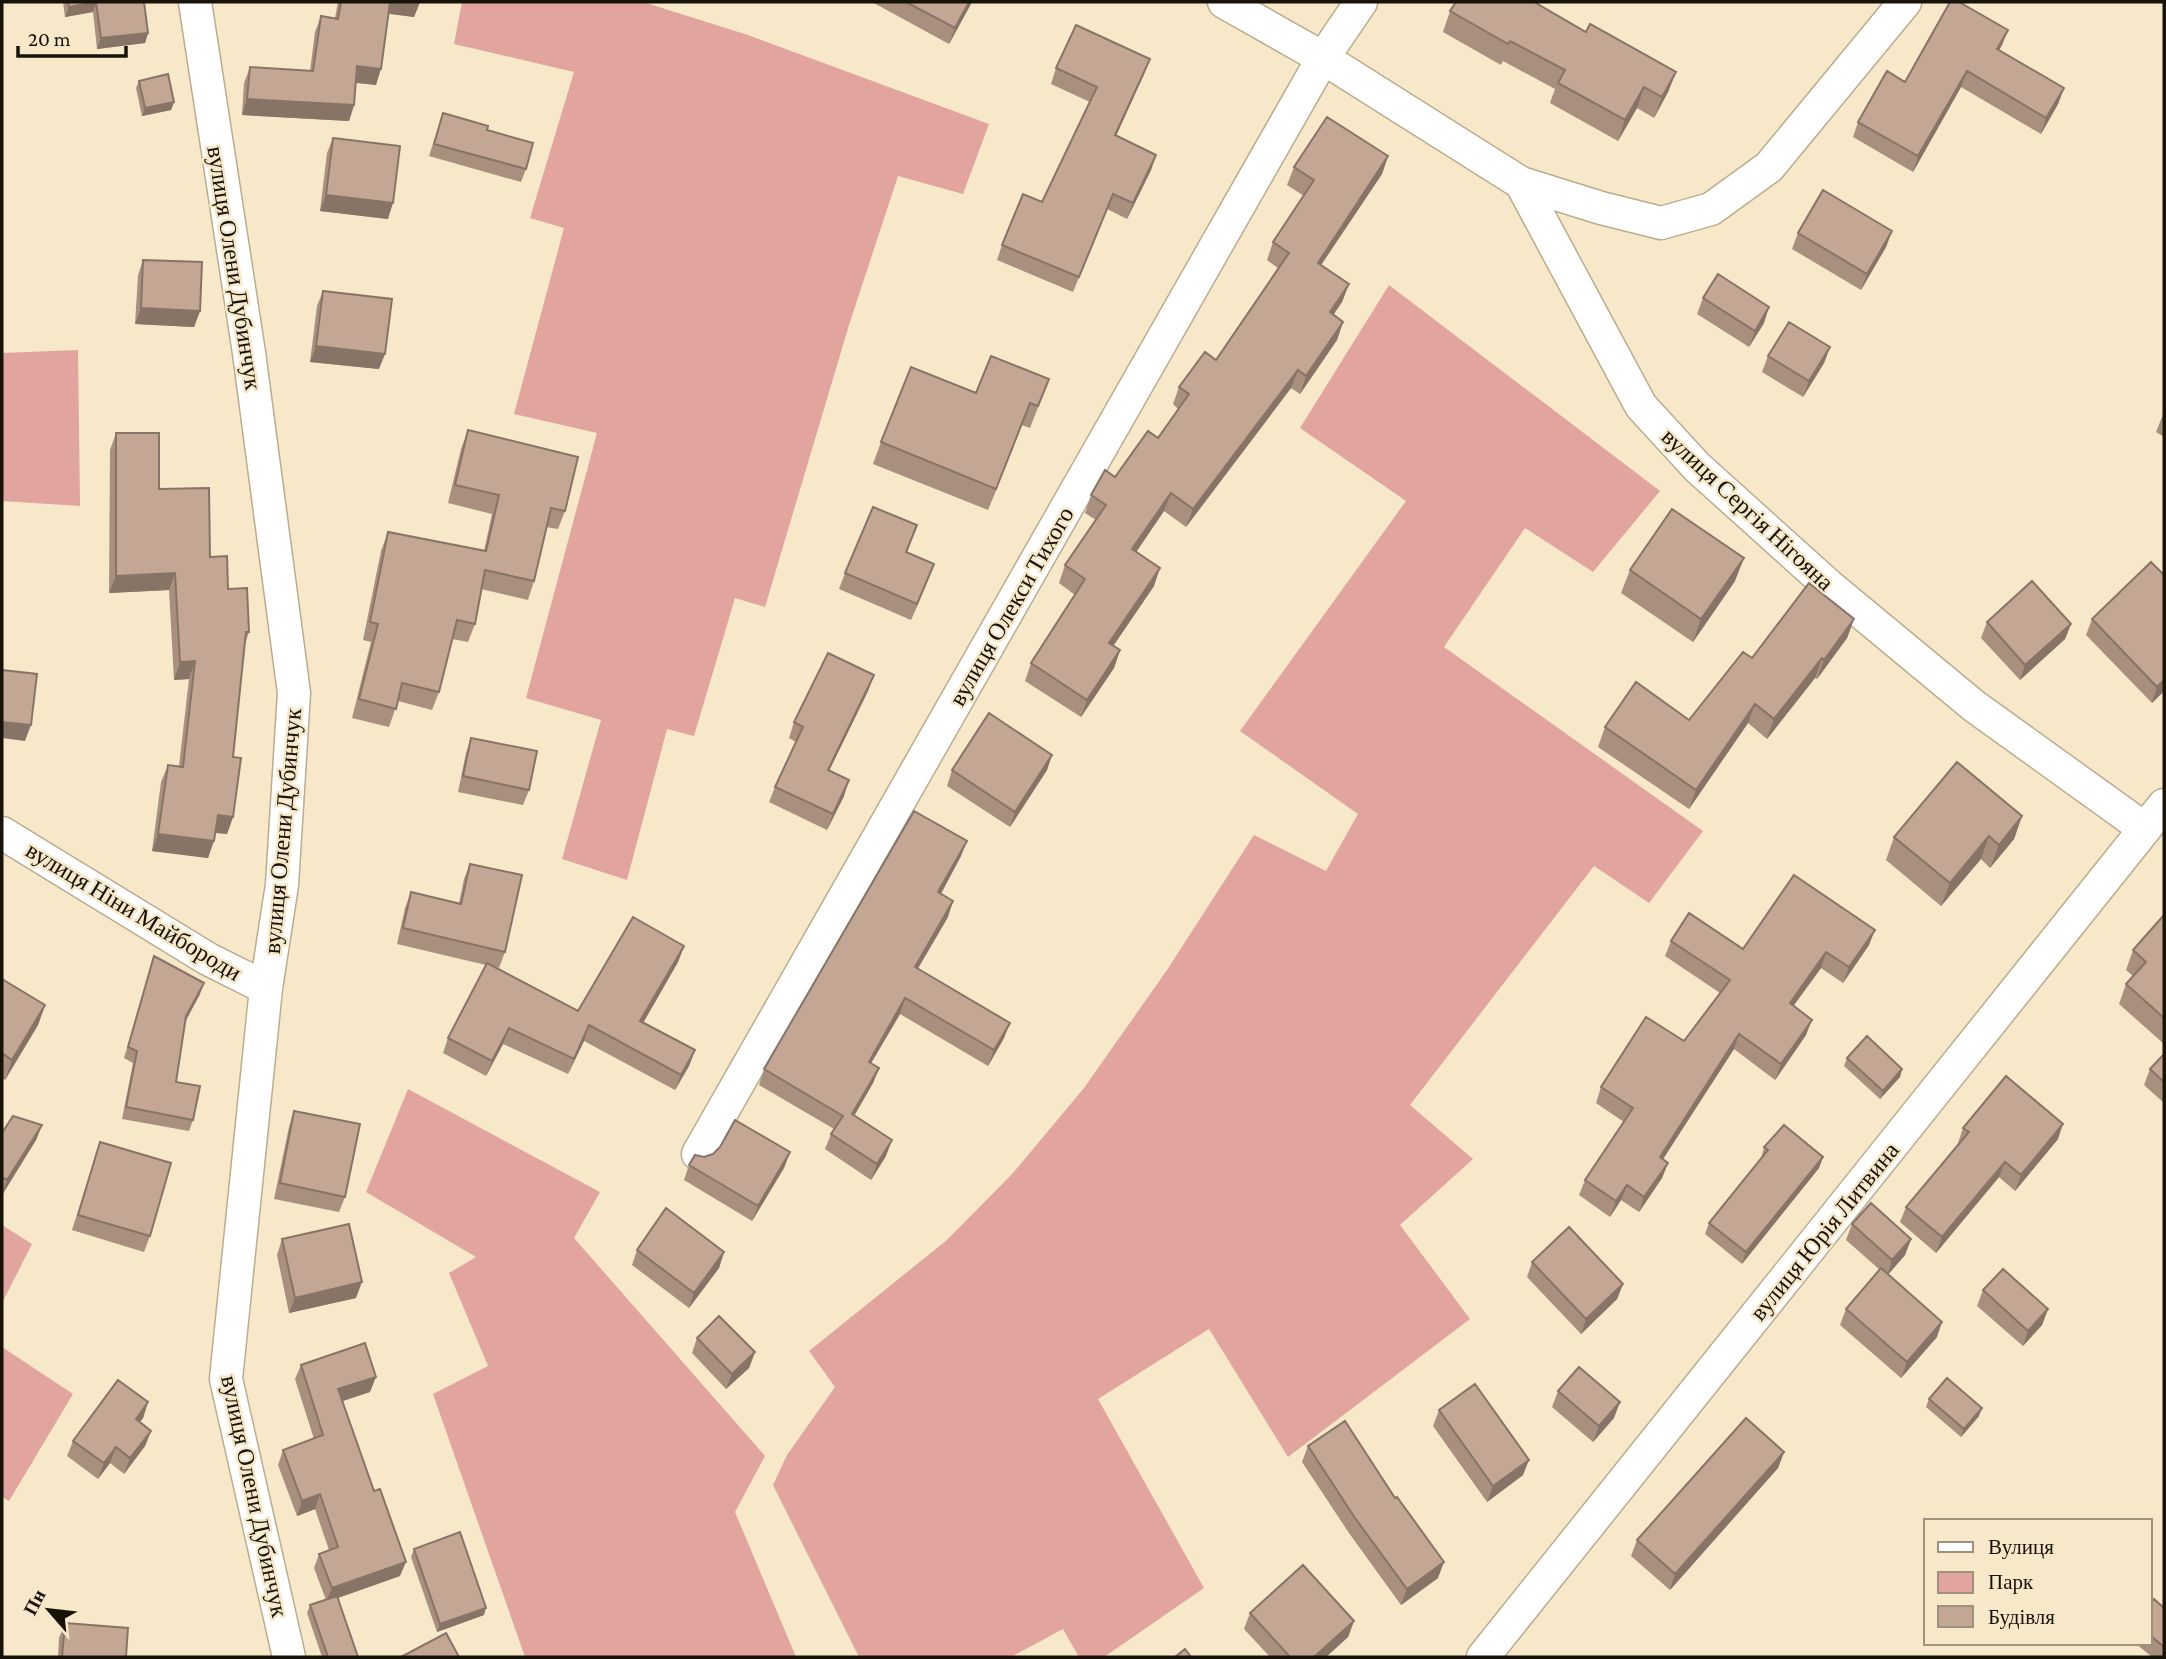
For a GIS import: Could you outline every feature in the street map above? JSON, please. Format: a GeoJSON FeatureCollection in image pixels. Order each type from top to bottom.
{"type":"FeatureCollection","features":[{"type":"Feature","properties":{"kind":"street","name":"вулиця Олени Дубинчук"},"geometry":{"type":"LineString","coordinates":[[195,2],[249,353],[294,693],[282,886],[266,988],[226,1379],[289,1657]]}},
{"type":"Feature","properties":{"kind":"street","name":"вулиця Сергія Нігояна"},"geometry":{"type":"LineString","coordinates":[[1224,2],[1323,58],[1521,183],[1641,406],[1697,467],[1828,585],[1974,706],[2155,817]]}},
{"type":"Feature","properties":{"kind":"street"},"geometry":{"type":"LineString","coordinates":[[1323,58],[1361,2]]}},
{"type":"Feature","properties":{"kind":"street"},"geometry":{"type":"LineString","coordinates":[[1521,183],[1661,223],[1711,209],[1769,167],[1905,2]]}},
{"type":"Feature","properties":{"kind":"street","name":"вулиця Олекси Тихого"},"geometry":{"type":"LineString","coordinates":[[698,1154],[1323,58]]}},
{"type":"Feature","properties":{"kind":"street","name":"вулиця Юрія Литвина"},"geometry":{"type":"LineString","coordinates":[[1483,1657],[2155,817]]}},
{"type":"Feature","properties":{"kind":"street","name":"вулиця Ніни Майбороди"},"geometry":{"type":"LineString","coordinates":[[2,833],[208,959],[266,988]]}},
{"type":"Feature","properties":{"kind":"green space"},"geometry":{"type":"Polygon","coordinates":[[[462,2],[643,2],[748,35],[989,124],[963,194],[898,176],[849,325],[765,607],[735,598],[694,736],[667,729],[627,880],[562,859],[601,720],[526,698],[597,433],[514,414],[564,228],[530,218],[574,72],[454,44],[462,2]]]}},
{"type":"Feature","properties":{"kind":"green space"},"geometry":{"type":"Polygon","coordinates":[[[1389,285],[1660,491],[1593,572],[1525,528],[1444,647],[1703,831],[1649,903],[1594,866],[1410,1105],[1473,1159],[1400,1225],[1470,1319],[1288,1457],[1209,1329],[1098,1399],[1204,1588],[1104,1657],[1079,1657],[1063,1629],[1011,1657],[859,1657],[773,1485],[787,1455],[835,1387],[809,1351],[947,1240],[1013,1173],[1084,1088],[1167,970],[1254,835],[1326,871],[1358,814],[1240,731],[1406,501],[1300,428],[1389,285]]]}},
{"type":"Feature","properties":{"kind":"green space"},"geometry":{"type":"Polygon","coordinates":[[[78,350],[80,506],[2,501],[2,353],[78,350]]]}},
{"type":"Feature","properties":{"kind":"green space"},"geometry":{"type":"Polygon","coordinates":[[[408,1089],[600,1192],[574,1238],[765,1456],[735,1512],[796,1657],[525,1657],[433,1394],[488,1366],[449,1273],[476,1257],[366,1192],[408,1089]]]}},
{"type":"Feature","properties":{"kind":"green space"},"geometry":{"type":"Polygon","coordinates":[[[2,1225],[32,1244],[2,1303],[2,1225]]]}},
{"type":"Feature","properties":{"kind":"green space"},"geometry":{"type":"Polygon","coordinates":[[[2,1347],[73,1394],[9,1501],[2,1497],[2,1347]]]}},
{"type":"Feature","properties":{"kind":"building"},"geometry":{"type":"Polygon","coordinates":[[[68,2],[95,2],[69,7],[68,2]]]}},
{"type":"Feature","properties":{"kind":"building"},"geometry":{"type":"Polygon","coordinates":[[[96,2],[144,2],[148,33],[101,38],[96,2]]]}},
{"type":"Feature","properties":{"kind":"building"},"geometry":{"type":"Polygon","coordinates":[[[341,2],[390,2],[381,69],[357,66],[354,105],[247,99],[250,67],[313,71],[321,16],[338,19],[341,2]]]}},
{"type":"Feature","properties":{"kind":"building"},"geometry":{"type":"Polygon","coordinates":[[[906,2],[969,2],[955,28],[906,2]]]}},
{"type":"Feature","properties":{"kind":"building"},"geometry":{"type":"Polygon","coordinates":[[[1456,2],[1534,2],[1586,32],[1590,24],[1676,72],[1662,97],[1644,87],[1625,120],[1558,83],[1565,70],[1510,41],[1508,44],[1450,11],[1456,2]]]}},
{"type":"Feature","properties":{"kind":"building"},"geometry":{"type":"Polygon","coordinates":[[[1950,2],[1959,2],[2008,30],[1997,49],[2064,88],[2046,118],[1967,71],[1918,156],[1858,122],[1887,71],[1905,82],[1950,2]]]}},
{"type":"Feature","properties":{"kind":"building"},"geometry":{"type":"Polygon","coordinates":[[[1076,25],[1150,59],[1115,135],[1156,155],[1133,203],[1113,194],[1079,277],[1002,245],[1023,194],[1042,202],[1097,87],[1056,68],[1076,25]]]}},
{"type":"Feature","properties":{"kind":"building"},"geometry":{"type":"Polygon","coordinates":[[[168,74],[174,102],[145,108],[139,81],[168,74]]]}},
{"type":"Feature","properties":{"kind":"building"},"geometry":{"type":"Polygon","coordinates":[[[443,113],[488,126],[487,130],[533,143],[526,169],[434,144],[443,113]]]}},
{"type":"Feature","properties":{"kind":"building"},"geometry":{"type":"Polygon","coordinates":[[[1327,117],[1388,156],[1318,263],[1349,284],[1330,312],[1343,322],[1306,376],[1298,370],[1193,509],[1171,493],[1132,549],[1160,568],[1109,643],[1120,650],[1087,700],[1031,663],[1085,579],[1065,565],[1106,505],[1091,495],[1105,470],[1115,477],[1148,431],[1158,438],[1189,394],[1179,387],[1205,352],[1216,360],[1289,253],[1273,242],[1314,180],[1294,167],[1327,117]]]}},
{"type":"Feature","properties":{"kind":"building"},"geometry":{"type":"Polygon","coordinates":[[[333,138],[400,146],[393,203],[326,195],[333,138]]]}},
{"type":"Feature","properties":{"kind":"building"},"geometry":{"type":"Polygon","coordinates":[[[1823,190],[1892,231],[1867,274],[1798,233],[1823,190]]]}},
{"type":"Feature","properties":{"kind":"building"},"geometry":{"type":"Polygon","coordinates":[[[143,260],[202,262],[200,311],[141,308],[143,260]]]}},
{"type":"Feature","properties":{"kind":"building"},"geometry":{"type":"Polygon","coordinates":[[[1718,274],[1769,307],[1755,331],[1703,298],[1718,274]]]}},
{"type":"Feature","properties":{"kind":"building"},"geometry":{"type":"Polygon","coordinates":[[[323,291],[392,299],[385,354],[316,346],[323,291]]]}},
{"type":"Feature","properties":{"kind":"building"},"geometry":{"type":"Polygon","coordinates":[[[1789,322],[1830,347],[1809,381],[1768,356],[1789,322]]]}},
{"type":"Feature","properties":{"kind":"building"},"geometry":{"type":"Polygon","coordinates":[[[991,356],[1049,379],[1038,406],[1030,403],[996,489],[881,442],[911,367],[976,393],[991,356]]]}},
{"type":"Feature","properties":{"kind":"building"},"geometry":{"type":"Polygon","coordinates":[[[468,430],[578,457],[565,511],[551,508],[534,581],[485,570],[475,624],[457,620],[439,692],[402,683],[396,709],[359,699],[378,624],[370,622],[388,532],[486,551],[499,495],[455,485],[468,430]]]}},
{"type":"Feature","properties":{"kind":"building"},"geometry":{"type":"Polygon","coordinates":[[[116,433],[159,433],[159,489],[209,488],[210,557],[227,556],[228,589],[247,588],[249,632],[246,632],[233,757],[241,758],[233,817],[218,815],[214,841],[158,834],[168,765],[183,767],[195,661],[180,662],[175,573],[116,576],[116,433]]]}},
{"type":"Feature","properties":{"kind":"building"},"geometry":{"type":"Polygon","coordinates":[[[873,507],[917,525],[906,552],[934,564],[917,604],[845,573],[873,507]]]}},
{"type":"Feature","properties":{"kind":"building"},"geometry":{"type":"Polygon","coordinates":[[[1672,509],[1744,558],[1701,619],[1630,570],[1672,509]]]}},
{"type":"Feature","properties":{"kind":"building"},"geometry":{"type":"Polygon","coordinates":[[[2151,562],[2164,575],[2164,680],[2157,687],[2092,619],[2151,562]]]}},
{"type":"Feature","properties":{"kind":"building"},"geometry":{"type":"Polygon","coordinates":[[[2032,581],[2071,624],[2025,665],[1987,622],[2032,581]]]}},
{"type":"Feature","properties":{"kind":"building"},"geometry":{"type":"Polygon","coordinates":[[[1809,583],[1854,619],[1824,660],[1822,658],[1774,719],[1755,704],[1696,790],[1605,727],[1636,682],[1689,720],[1743,652],[1752,658],[1809,583]]]}},
{"type":"Feature","properties":{"kind":"building"},"geometry":{"type":"Polygon","coordinates":[[[828,653],[874,675],[828,770],[849,780],[833,814],[775,787],[803,727],[794,722],[828,653]]]}},
{"type":"Feature","properties":{"kind":"building"},"geometry":{"type":"Polygon","coordinates":[[[2,670],[37,674],[31,725],[2,722],[2,670]]]}},
{"type":"Feature","properties":{"kind":"building"},"geometry":{"type":"Polygon","coordinates":[[[989,713],[1052,755],[1015,812],[952,770],[989,713]]]}},
{"type":"Feature","properties":{"kind":"building"},"geometry":{"type":"Polygon","coordinates":[[[471,738],[537,751],[529,790],[463,776],[471,738]]]}},
{"type":"Feature","properties":{"kind":"building"},"geometry":{"type":"Polygon","coordinates":[[[1957,762],[2022,816],[1999,845],[1989,836],[1950,883],[1894,837],[1957,762]]]}},
{"type":"Feature","properties":{"kind":"building"},"geometry":{"type":"Polygon","coordinates":[[[914,811],[967,841],[938,892],[953,901],[915,967],[1010,1023],[994,1050],[905,998],[869,1062],[879,1068],[852,1114],[892,1140],[877,1164],[831,1134],[843,1116],[764,1069],[914,811]]]}},
{"type":"Feature","properties":{"kind":"building"},"geometry":{"type":"Polygon","coordinates":[[[470,864],[522,875],[505,952],[403,928],[411,892],[461,904],[470,864]]]}},
{"type":"Feature","properties":{"kind":"building"},"geometry":{"type":"Polygon","coordinates":[[[1794,875],[1875,930],[1849,967],[1826,952],[1790,1003],[1812,1020],[1781,1064],[1739,1034],[1660,1157],[1668,1163],[1644,1197],[1627,1185],[1616,1201],[1585,1180],[1633,1108],[1601,1087],[1646,1017],[1684,1041],[1730,980],[1671,941],[1689,913],[1743,949],[1794,875]]]}},
{"type":"Feature","properties":{"kind":"building"},"geometry":{"type":"Polygon","coordinates":[[[2164,915],[2164,1018],[2126,984],[2146,962],[2133,950],[2164,915]]]}},
{"type":"Feature","properties":{"kind":"building"},"geometry":{"type":"Polygon","coordinates":[[[633,917],[684,946],[640,1021],[695,1050],[681,1075],[589,1025],[574,1059],[509,1028],[492,1061],[448,1038],[487,963],[578,1011],[633,917]]]}},
{"type":"Feature","properties":{"kind":"building"},"geometry":{"type":"Polygon","coordinates":[[[154,956],[204,983],[186,1016],[176,1082],[200,1086],[193,1120],[126,1107],[137,1051],[128,1047],[154,956]]]}},
{"type":"Feature","properties":{"kind":"building"},"geometry":{"type":"Polygon","coordinates":[[[2,979],[45,1005],[12,1060],[2,1053],[2,979]]]}},
{"type":"Feature","properties":{"kind":"building"},"geometry":{"type":"Polygon","coordinates":[[[1867,1036],[1902,1069],[1883,1091],[1847,1058],[1867,1036]]]}},
{"type":"Feature","properties":{"kind":"building"},"geometry":{"type":"Polygon","coordinates":[[[2164,1054],[2164,1082],[2150,1069],[2164,1054]]]}},
{"type":"Feature","properties":{"kind":"building"},"geometry":{"type":"Polygon","coordinates":[[[2006,1076],[2063,1124],[2021,1175],[2005,1162],[1942,1237],[1906,1207],[1969,1132],[1963,1128],[2006,1076]]]}},
{"type":"Feature","properties":{"kind":"building"},"geometry":{"type":"Polygon","coordinates":[[[294,1111],[360,1124],[345,1197],[280,1183],[294,1111]]]}},
{"type":"Feature","properties":{"kind":"building"},"geometry":{"type":"Polygon","coordinates":[[[13,1116],[42,1125],[7,1180],[2,1177],[2,1133],[13,1116]]]}},
{"type":"Feature","properties":{"kind":"building"},"geometry":{"type":"Polygon","coordinates":[[[735,1120],[790,1152],[758,1206],[689,1165],[695,1155],[704,1157],[713,1154],[735,1120]]]}},
{"type":"Feature","properties":{"kind":"building"},"geometry":{"type":"Polygon","coordinates":[[[1784,1125],[1823,1157],[1746,1252],[1709,1223],[1768,1150],[1764,1147],[1784,1125]]]}},
{"type":"Feature","properties":{"kind":"building"},"geometry":{"type":"Polygon","coordinates":[[[100,1142],[171,1163],[150,1236],[78,1215],[100,1142]]]}},
{"type":"Feature","properties":{"kind":"building"},"geometry":{"type":"Polygon","coordinates":[[[1871,1203],[1911,1239],[1892,1260],[1852,1224],[1871,1203]]]}},
{"type":"Feature","properties":{"kind":"building"},"geometry":{"type":"Polygon","coordinates":[[[666,1208],[724,1252],[694,1293],[637,1250],[666,1208]]]}},
{"type":"Feature","properties":{"kind":"building"},"geometry":{"type":"Polygon","coordinates":[[[349,1224],[362,1282],[295,1298],[282,1239],[349,1224]]]}},
{"type":"Feature","properties":{"kind":"building"},"geometry":{"type":"Polygon","coordinates":[[[1569,1227],[1623,1284],[1586,1319],[1532,1262],[1569,1227]]]}},
{"type":"Feature","properties":{"kind":"building"},"geometry":{"type":"Polygon","coordinates":[[[1881,1268],[1942,1322],[1907,1362],[1846,1309],[1881,1268]]]}},
{"type":"Feature","properties":{"kind":"building"},"geometry":{"type":"Polygon","coordinates":[[[2003,1269],[2048,1309],[2028,1331],[1983,1290],[2003,1269]]]}},
{"type":"Feature","properties":{"kind":"building"},"geometry":{"type":"Polygon","coordinates":[[[719,1316],[755,1352],[732,1374],[697,1338],[719,1316]]]}},
{"type":"Feature","properties":{"kind":"building"},"geometry":{"type":"Polygon","coordinates":[[[365,1343],[376,1377],[338,1389],[374,1491],[380,1489],[406,1562],[332,1588],[319,1554],[338,1547],[320,1494],[302,1501],[283,1450],[323,1435],[301,1365],[365,1343]]]}},
{"type":"Feature","properties":{"kind":"building"},"geometry":{"type":"Polygon","coordinates":[[[1579,1367],[1620,1402],[1599,1426],[1558,1391],[1579,1367]]]}},
{"type":"Feature","properties":{"kind":"building"},"geometry":{"type":"Polygon","coordinates":[[[1947,1378],[1982,1408],[1964,1429],[1929,1399],[1947,1378]]]}},
{"type":"Feature","properties":{"kind":"building"},"geometry":{"type":"Polygon","coordinates":[[[118,1380],[148,1402],[136,1419],[151,1431],[130,1458],[116,1447],[104,1463],[73,1441],[118,1380]]]}},
{"type":"Feature","properties":{"kind":"building"},"geometry":{"type":"Polygon","coordinates":[[[1475,1384],[1529,1460],[1493,1486],[1439,1410],[1475,1384]]]}},
{"type":"Feature","properties":{"kind":"building"},"geometry":{"type":"Polygon","coordinates":[[[1746,1418],[1784,1452],[1675,1574],[1637,1540],[1746,1418]]]}},
{"type":"Feature","properties":{"kind":"building"},"geometry":{"type":"Polygon","coordinates":[[[1345,1421],[1395,1498],[1397,1497],[1444,1562],[1407,1589],[1355,1518],[1308,1446],[1345,1421]]]}},
{"type":"Feature","properties":{"kind":"building"},"geometry":{"type":"Polygon","coordinates":[[[460,1532],[486,1608],[440,1624],[414,1549],[460,1532]]]}},
{"type":"Feature","properties":{"kind":"building"},"geometry":{"type":"Polygon","coordinates":[[[1303,1565],[1354,1621],[1314,1657],[1290,1657],[1250,1613],[1303,1565]]]}},
{"type":"Feature","properties":{"kind":"building"},"geometry":{"type":"Polygon","coordinates":[[[337,1596],[358,1657],[328,1657],[310,1605],[337,1596]]]}},
{"type":"Feature","properties":{"kind":"building"},"geometry":{"type":"Polygon","coordinates":[[[2154,1599],[2164,1608],[2164,1647],[2152,1637],[2154,1599]]]}},
{"type":"Feature","properties":{"kind":"building"},"geometry":{"type":"Polygon","coordinates":[[[65,1623],[128,1628],[126,1657],[62,1657],[65,1623]]]}},
{"type":"Feature","properties":{"kind":"building"},"geometry":{"type":"Polygon","coordinates":[[[446,1633],[459,1657],[401,1657],[446,1633]]]}},
{"type":"Feature","properties":{"kind":"building"},"geometry":{"type":"Polygon","coordinates":[[[1185,1649],[1191,1657],[1175,1657],[1185,1649]]]}}]}
